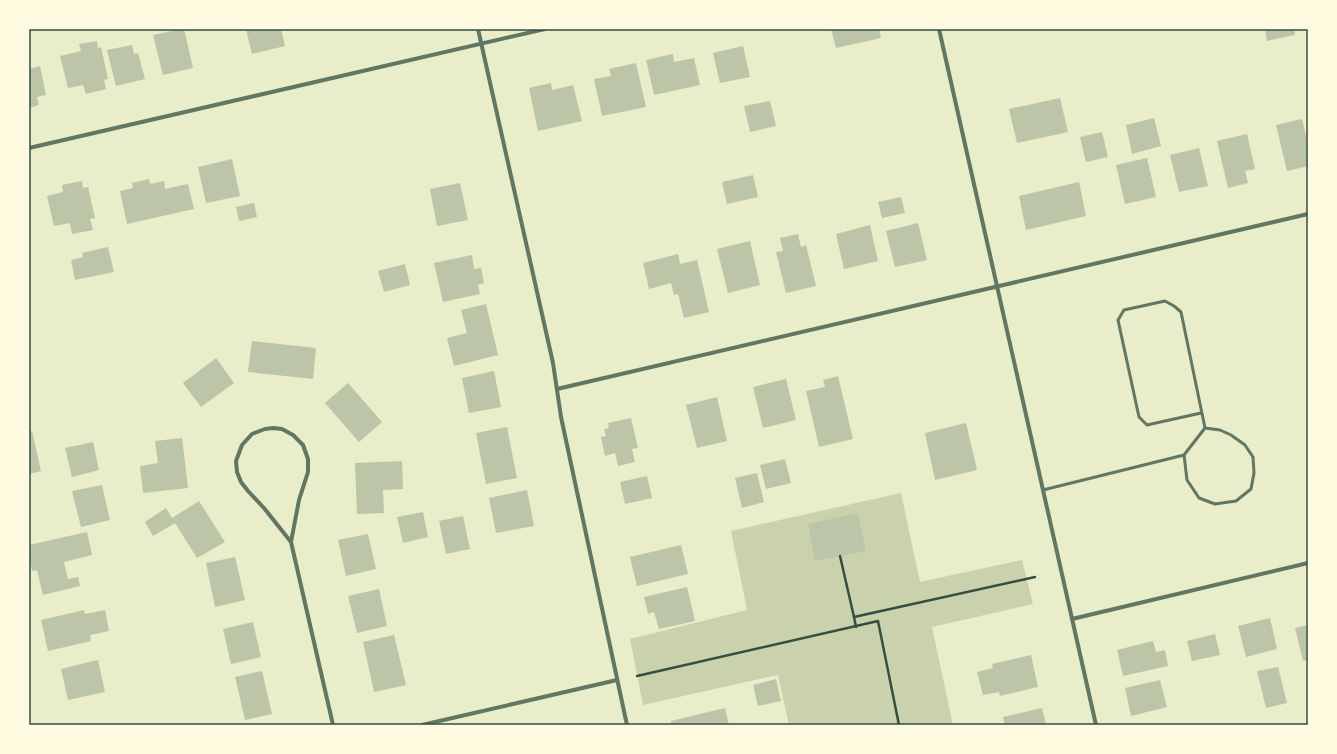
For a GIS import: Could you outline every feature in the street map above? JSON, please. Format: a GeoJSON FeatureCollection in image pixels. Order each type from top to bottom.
{"type":"FeatureCollection","features":[{"type":"Feature","properties":{"kind":"street"},"geometry":{"type":"LineString","coordinates":[[478,29],[553,363],[562,425],[627,725]]}},
{"type":"Feature","properties":{"kind":"street"},"geometry":{"type":"LineString","coordinates":[[29,148],[545,29]]}},
{"type":"Feature","properties":{"kind":"street"},"geometry":{"type":"LineString","coordinates":[[939,29],[1096,725]]}},
{"type":"Feature","properties":{"kind":"street"},"geometry":{"type":"LineString","coordinates":[[557,389],[1308,214]]}},
{"type":"Feature","properties":{"kind":"street"},"geometry":{"type":"LineString","coordinates":[[291,542],[241,482],[237,472],[236,461],[242,445],[252,434],[265,428],[282,429],[293,435],[303,445],[308,459],[308,472],[299,500],[291,542],[333,725]]}},
{"type":"Feature","properties":{"kind":"street"},"geometry":{"type":"LineString","coordinates":[[1072,619],[1308,564]]}},
{"type":"Feature","properties":{"kind":"street"},"geometry":{"type":"LineString","coordinates":[[422,725],[617,680]]}},
{"type":"Feature","properties":{"kind":"lane"},"geometry":{"type":"LineString","coordinates":[[1043,490],[1184,455],[1205,428],[1202,413],[1181,312],[1165,301],[1124,310],[1118,320],[1140,418],[1147,425],[1202,413]]}},
{"type":"Feature","properties":{"kind":"lane"},"geometry":{"type":"LineString","coordinates":[[1184,455],[1187,480],[1199,498],[1215,504],[1236,501],[1251,489],[1254,473],[1253,457],[1245,445],[1231,435],[1220,430],[1205,428]]}},
{"type":"Feature","properties":{"kind":"path"},"geometry":{"type":"LineString","coordinates":[[840,556],[856,626]]}},
{"type":"Feature","properties":{"kind":"path"},"geometry":{"type":"LineString","coordinates":[[854,616],[1035,577]]}},
{"type":"Feature","properties":{"kind":"path"},"geometry":{"type":"LineString","coordinates":[[637,676],[878,622],[899,725]]}},
{"type":"Feature","properties":{"kind":"green space"},"geometry":{"type":"Polygon","coordinates":[[[901,493],[920,582],[1022,560],[1033,604],[932,627],[953,725],[789,725],[778,675],[643,705],[630,639],[747,610],[731,531],[901,493]]]}},
{"type":"Feature","properties":{"kind":"building"},"geometry":{"type":"Polygon","coordinates":[[[184,29],[193,68],[163,75],[153,35],[184,29]]]}},
{"type":"Feature","properties":{"kind":"building"},"geometry":{"type":"Polygon","coordinates":[[[246,29],[281,29],[285,46],[252,54],[246,29]]]}},
{"type":"Feature","properties":{"kind":"building"},"geometry":{"type":"Polygon","coordinates":[[[831,29],[879,29],[881,38],[836,48],[831,29]]]}},
{"type":"Feature","properties":{"kind":"building"},"geometry":{"type":"Polygon","coordinates":[[[1265,29],[1294,29],[1295,35],[1267,41],[1265,29]]]}},
{"type":"Feature","properties":{"kind":"building"},"geometry":{"type":"Polygon","coordinates":[[[97,41],[98,48],[101,47],[108,79],[104,80],[106,89],[86,94],[83,85],[68,88],[60,56],[81,51],[79,44],[97,41]]]}},
{"type":"Feature","properties":{"kind":"building"},"geometry":{"type":"Polygon","coordinates":[[[132,45],[134,54],[138,53],[145,79],[116,86],[107,50],[132,45]]]}},
{"type":"Feature","properties":{"kind":"building"},"geometry":{"type":"Polygon","coordinates":[[[743,46],[750,77],[720,83],[713,53],[743,46]]]}},
{"type":"Feature","properties":{"kind":"building"},"geometry":{"type":"Polygon","coordinates":[[[673,54],[674,62],[694,58],[700,85],[654,95],[646,60],[673,54]]]}},
{"type":"Feature","properties":{"kind":"building"},"geometry":{"type":"Polygon","coordinates":[[[636,63],[646,107],[602,116],[594,79],[611,76],[609,69],[636,63]]]}},
{"type":"Feature","properties":{"kind":"building"},"geometry":{"type":"Polygon","coordinates":[[[40,66],[46,95],[37,97],[39,105],[29,108],[29,69],[40,66]]]}},
{"type":"Feature","properties":{"kind":"building"},"geometry":{"type":"Polygon","coordinates":[[[551,83],[552,90],[573,85],[582,121],[538,131],[529,88],[551,83]]]}},
{"type":"Feature","properties":{"kind":"building"},"geometry":{"type":"Polygon","coordinates":[[[1060,98],[1068,132],[1017,143],[1009,109],[1060,98]]]}},
{"type":"Feature","properties":{"kind":"building"},"geometry":{"type":"Polygon","coordinates":[[[770,101],[776,126],[750,132],[744,106],[770,101]]]}},
{"type":"Feature","properties":{"kind":"building"},"geometry":{"type":"Polygon","coordinates":[[[1154,118],[1161,146],[1132,154],[1126,125],[1154,118]]]}},
{"type":"Feature","properties":{"kind":"building"},"geometry":{"type":"Polygon","coordinates":[[[1302,119],[1308,145],[1308,166],[1287,171],[1276,125],[1302,119]]]}},
{"type":"Feature","properties":{"kind":"building"},"geometry":{"type":"Polygon","coordinates":[[[1102,132],[1108,157],[1086,162],[1080,137],[1102,132]]]}},
{"type":"Feature","properties":{"kind":"building"},"geometry":{"type":"Polygon","coordinates":[[[1247,134],[1255,169],[1245,171],[1248,183],[1228,188],[1217,141],[1247,134]]]}},
{"type":"Feature","properties":{"kind":"building"},"geometry":{"type":"Polygon","coordinates":[[[1199,148],[1208,186],[1179,192],[1170,155],[1199,148]]]}},
{"type":"Feature","properties":{"kind":"building"},"geometry":{"type":"Polygon","coordinates":[[[1147,158],[1156,197],[1125,204],[1116,165],[1147,158]]]}},
{"type":"Feature","properties":{"kind":"building"},"geometry":{"type":"Polygon","coordinates":[[[232,159],[240,196],[206,203],[198,167],[232,159]]]}},
{"type":"Feature","properties":{"kind":"building"},"geometry":{"type":"Polygon","coordinates":[[[753,175],[758,197],[727,204],[722,182],[753,175]]]}},
{"type":"Feature","properties":{"kind":"building"},"geometry":{"type":"Polygon","coordinates":[[[149,179],[150,184],[164,181],[165,189],[188,184],[194,209],[127,224],[120,191],[133,188],[132,183],[149,179]]]}},
{"type":"Feature","properties":{"kind":"building"},"geometry":{"type":"Polygon","coordinates":[[[82,181],[83,188],[88,187],[95,218],[90,219],[93,230],[72,234],[70,223],[54,226],[47,196],[63,192],[62,185],[82,181]]]}},
{"type":"Feature","properties":{"kind":"building"},"geometry":{"type":"Polygon","coordinates":[[[1079,182],[1086,216],[1026,230],[1019,196],[1079,182]]]}},
{"type":"Feature","properties":{"kind":"building"},"geometry":{"type":"Polygon","coordinates":[[[460,183],[468,220],[437,226],[430,189],[460,183]]]}},
{"type":"Feature","properties":{"kind":"building"},"geometry":{"type":"Polygon","coordinates":[[[901,197],[905,213],[882,218],[878,202],[901,197]]]}},
{"type":"Feature","properties":{"kind":"building"},"geometry":{"type":"Polygon","coordinates":[[[254,203],[257,217],[239,221],[236,207],[254,203]]]}},
{"type":"Feature","properties":{"kind":"building"},"geometry":{"type":"Polygon","coordinates":[[[918,223],[927,260],[895,267],[886,231],[918,223]]]}},
{"type":"Feature","properties":{"kind":"building"},"geometry":{"type":"Polygon","coordinates":[[[870,225],[878,261],[844,269],[836,234],[870,225]]]}},
{"type":"Feature","properties":{"kind":"building"},"geometry":{"type":"Polygon","coordinates":[[[798,234],[801,247],[806,245],[816,286],[786,293],[776,252],[783,251],[780,238],[798,234]]]}},
{"type":"Feature","properties":{"kind":"building"},"geometry":{"type":"Polygon","coordinates":[[[750,241],[760,285],[728,293],[717,249],[750,241]]]}},
{"type":"Feature","properties":{"kind":"building"},"geometry":{"type":"Polygon","coordinates":[[[108,247],[114,272],[75,280],[71,260],[83,257],[82,253],[108,247]]]}},
{"type":"Feature","properties":{"kind":"building"},"geometry":{"type":"Polygon","coordinates":[[[678,254],[680,264],[697,260],[709,312],[684,318],[678,294],[674,295],[671,283],[649,289],[643,263],[678,254]]]}},
{"type":"Feature","properties":{"kind":"building"},"geometry":{"type":"Polygon","coordinates":[[[472,255],[474,269],[481,268],[484,283],[478,285],[480,294],[443,302],[434,263],[472,255]]]}},
{"type":"Feature","properties":{"kind":"building"},"geometry":{"type":"Polygon","coordinates":[[[405,264],[410,285],[384,292],[378,271],[405,264]]]}},
{"type":"Feature","properties":{"kind":"building"},"geometry":{"type":"Polygon","coordinates":[[[486,304],[498,355],[454,366],[447,338],[467,333],[461,310],[486,304]]]}},
{"type":"Feature","properties":{"kind":"building"},"geometry":{"type":"Polygon","coordinates":[[[252,341],[316,348],[313,379],[248,372],[252,341]]]}},
{"type":"Feature","properties":{"kind":"building"},"geometry":{"type":"Polygon","coordinates":[[[216,358],[234,383],[201,407],[183,383],[216,358]]]}},
{"type":"Feature","properties":{"kind":"building"},"geometry":{"type":"Polygon","coordinates":[[[494,371],[501,407],[469,413],[462,378],[494,371]]]}},
{"type":"Feature","properties":{"kind":"building"},"geometry":{"type":"Polygon","coordinates":[[[838,376],[853,439],[819,447],[806,391],[825,387],[823,380],[838,376]]]}},
{"type":"Feature","properties":{"kind":"building"},"geometry":{"type":"Polygon","coordinates":[[[786,379],[796,420],[763,428],[753,387],[786,379]]]}},
{"type":"Feature","properties":{"kind":"building"},"geometry":{"type":"Polygon","coordinates":[[[348,383],[382,422],[359,442],[325,403],[348,383]]]}},
{"type":"Feature","properties":{"kind":"building"},"geometry":{"type":"Polygon","coordinates":[[[717,397],[727,441],[697,448],[686,405],[717,397]]]}},
{"type":"Feature","properties":{"kind":"building"},"geometry":{"type":"Polygon","coordinates":[[[631,418],[638,448],[632,449],[635,462],[618,466],[615,453],[605,456],[601,437],[606,436],[604,429],[609,428],[608,423],[631,418]]]}},
{"type":"Feature","properties":{"kind":"building"},"geometry":{"type":"Polygon","coordinates":[[[966,423],[977,470],[935,480],[925,433],[966,423]]]}},
{"type":"Feature","properties":{"kind":"building"},"geometry":{"type":"Polygon","coordinates":[[[507,427],[517,478],[486,484],[476,433],[507,427]]]}},
{"type":"Feature","properties":{"kind":"building"},"geometry":{"type":"Polygon","coordinates":[[[32,431],[41,471],[29,474],[29,432],[32,431]]]}},
{"type":"Feature","properties":{"kind":"building"},"geometry":{"type":"Polygon","coordinates":[[[182,438],[188,488],[143,493],[140,466],[158,463],[155,441],[182,438]]]}},
{"type":"Feature","properties":{"kind":"building"},"geometry":{"type":"Polygon","coordinates":[[[93,442],[99,470],[72,477],[65,448],[93,442]]]}},
{"type":"Feature","properties":{"kind":"building"},"geometry":{"type":"Polygon","coordinates":[[[785,459],[791,483],[766,489],[760,465],[785,459]]]}},
{"type":"Feature","properties":{"kind":"building"},"geometry":{"type":"Polygon","coordinates":[[[402,461],[403,489],[383,490],[384,513],[357,514],[355,463],[402,461]]]}},
{"type":"Feature","properties":{"kind":"building"},"geometry":{"type":"Polygon","coordinates":[[[757,473],[764,502],[742,508],[735,478],[757,473]]]}},
{"type":"Feature","properties":{"kind":"building"},"geometry":{"type":"Polygon","coordinates":[[[647,476],[652,498],[625,504],[620,482],[647,476]]]}},
{"type":"Feature","properties":{"kind":"building"},"geometry":{"type":"Polygon","coordinates":[[[102,485],[110,520],[81,527],[72,491],[102,485]]]}},
{"type":"Feature","properties":{"kind":"building"},"geometry":{"type":"Polygon","coordinates":[[[527,490],[534,526],[496,533],[489,498],[527,490]]]}},
{"type":"Feature","properties":{"kind":"building"},"geometry":{"type":"Polygon","coordinates":[[[199,501],[225,542],[197,558],[175,523],[153,536],[145,522],[166,508],[172,518],[199,501]]]}},
{"type":"Feature","properties":{"kind":"building"},"geometry":{"type":"Polygon","coordinates":[[[423,512],[428,537],[403,543],[397,517],[423,512]]]}},
{"type":"Feature","properties":{"kind":"building"},"geometry":{"type":"Polygon","coordinates":[[[858,513],[866,551],[815,561],[808,524],[858,513]]]}},
{"type":"Feature","properties":{"kind":"building"},"geometry":{"type":"Polygon","coordinates":[[[463,516],[470,549],[446,554],[439,521],[463,516]]]}},
{"type":"Feature","properties":{"kind":"building"},"geometry":{"type":"Polygon","coordinates":[[[87,532],[92,555],[64,562],[68,579],[78,577],[80,586],[43,595],[37,570],[32,571],[29,556],[29,545],[87,532]]]}},
{"type":"Feature","properties":{"kind":"building"},"geometry":{"type":"Polygon","coordinates":[[[368,534],[376,569],[346,576],[338,540],[368,534]]]}},
{"type":"Feature","properties":{"kind":"building"},"geometry":{"type":"Polygon","coordinates":[[[681,545],[688,574],[637,586],[630,557],[681,545]]]}},
{"type":"Feature","properties":{"kind":"building"},"geometry":{"type":"Polygon","coordinates":[[[235,557],[245,600],[215,607],[206,563],[235,557]]]}},
{"type":"Feature","properties":{"kind":"building"},"geometry":{"type":"Polygon","coordinates":[[[687,587],[695,621],[659,629],[654,612],[648,614],[644,597],[687,587]]]}},
{"type":"Feature","properties":{"kind":"building"},"geometry":{"type":"Polygon","coordinates":[[[379,589],[387,626],[357,633],[348,596],[379,589]]]}},
{"type":"Feature","properties":{"kind":"building"},"geometry":{"type":"Polygon","coordinates":[[[84,610],[85,614],[105,610],[109,631],[90,635],[91,641],[48,651],[41,620],[84,610]]]}},
{"type":"Feature","properties":{"kind":"building"},"geometry":{"type":"Polygon","coordinates":[[[1270,618],[1277,649],[1246,657],[1238,626],[1270,618]]]}},
{"type":"Feature","properties":{"kind":"building"},"geometry":{"type":"Polygon","coordinates":[[[253,622],[261,657],[231,664],[223,629],[253,622]]]}},
{"type":"Feature","properties":{"kind":"building"},"geometry":{"type":"Polygon","coordinates":[[[1308,625],[1308,660],[1303,661],[1295,628],[1308,625]]]}},
{"type":"Feature","properties":{"kind":"building"},"geometry":{"type":"Polygon","coordinates":[[[1215,634],[1220,655],[1192,661],[1187,641],[1215,634]]]}},
{"type":"Feature","properties":{"kind":"building"},"geometry":{"type":"Polygon","coordinates":[[[394,635],[406,685],[374,692],[363,642],[394,635]]]}},
{"type":"Feature","properties":{"kind":"building"},"geometry":{"type":"Polygon","coordinates":[[[1153,641],[1156,652],[1165,650],[1168,666],[1123,676],[1117,650],[1153,641]]]}},
{"type":"Feature","properties":{"kind":"building"},"geometry":{"type":"Polygon","coordinates":[[[1031,655],[1038,687],[1000,696],[999,692],[983,695],[977,672],[993,668],[992,664],[1031,655]]]}},
{"type":"Feature","properties":{"kind":"building"},"geometry":{"type":"Polygon","coordinates":[[[98,660],[105,692],[68,700],[61,669],[98,660]]]}},
{"type":"Feature","properties":{"kind":"building"},"geometry":{"type":"Polygon","coordinates":[[[1278,667],[1287,703],[1266,708],[1257,671],[1278,667]]]}},
{"type":"Feature","properties":{"kind":"building"},"geometry":{"type":"Polygon","coordinates":[[[262,671],[272,714],[245,720],[235,677],[262,671]]]}},
{"type":"Feature","properties":{"kind":"building"},"geometry":{"type":"Polygon","coordinates":[[[776,679],[781,701],[758,706],[753,685],[776,679]]]}},
{"type":"Feature","properties":{"kind":"building"},"geometry":{"type":"Polygon","coordinates":[[[1160,680],[1167,707],[1131,716],[1125,688],[1160,680]]]}},
{"type":"Feature","properties":{"kind":"building"},"geometry":{"type":"Polygon","coordinates":[[[725,708],[729,725],[671,725],[671,721],[725,708]]]}},
{"type":"Feature","properties":{"kind":"building"},"geometry":{"type":"Polygon","coordinates":[[[1042,708],[1046,725],[1005,725],[1003,717],[1042,708]]]}}]}
